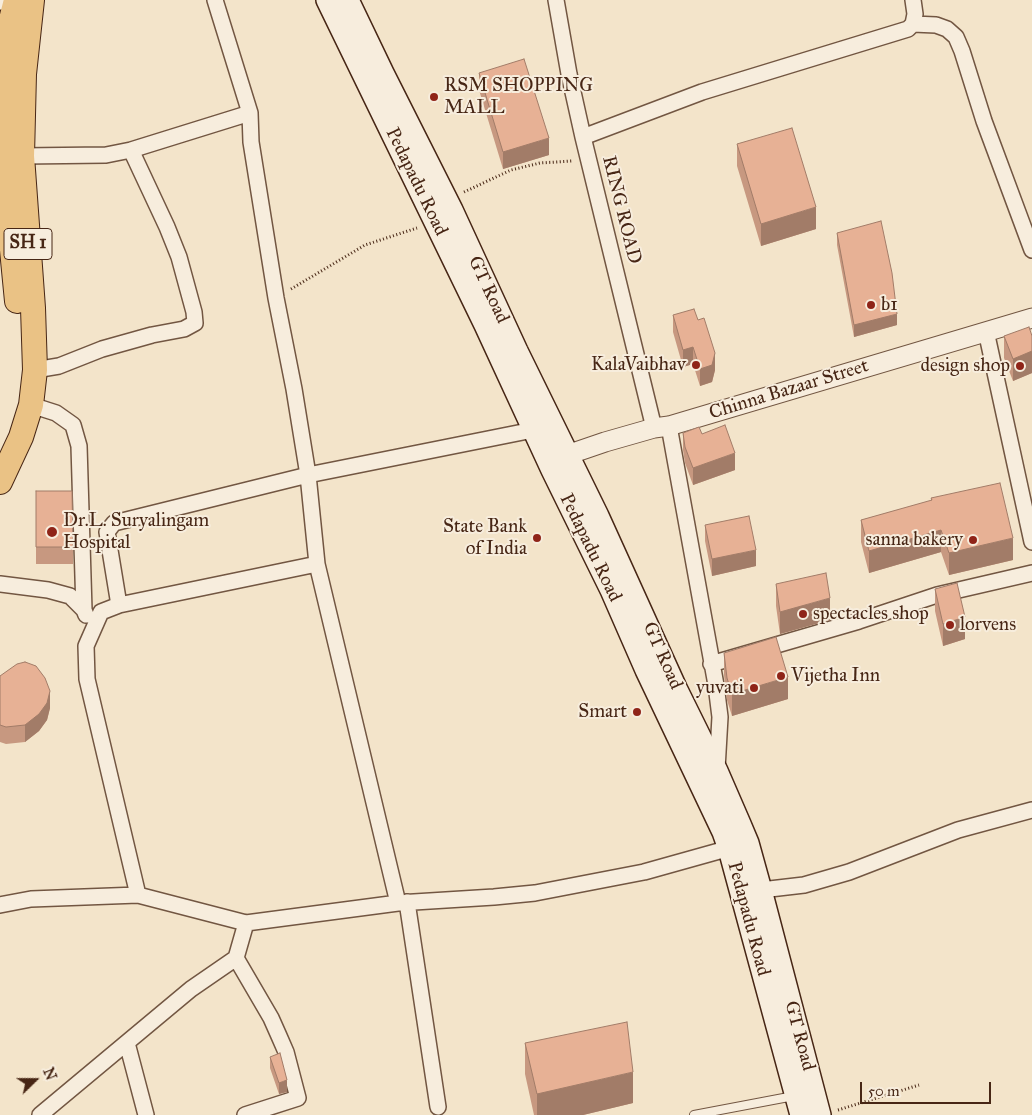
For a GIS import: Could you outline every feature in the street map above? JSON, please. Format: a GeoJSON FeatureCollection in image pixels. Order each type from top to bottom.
{"type":"FeatureCollection","features":[{"type":"Feature","properties":{"kind":"main road","name":"SH 1"},"geometry":{"type":"LineString","coordinates":[[0,482],[21,437],[31,405],[35,370],[33,308],[10,190],[5,178],[8,51],[10,24],[16,0]]}},
{"type":"Feature","properties":{"kind":"main road","name":"SH 1"},"geometry":{"type":"LineString","coordinates":[[0,447],[12,418],[21,359],[21,338],[8,220],[10,190],[22,156],[24,74],[32,0]]}},
{"type":"Feature","properties":{"kind":"main road","name":"Pedapadu Road"},"geometry":{"type":"LineString","coordinates":[[327,0],[443,216],[485,325],[533,430],[611,590],[646,670],[699,780],[739,846],[799,1105]]}},
{"type":"Feature","properties":{"kind":"main road","name":"GT Road"},"geometry":{"type":"LineString","coordinates":[[348,0],[382,73],[443,216],[598,516],[676,688],[717,771],[739,846],[761,890],[825,1114]]}},
{"type":"Feature","properties":{"kind":"street"},"geometry":{"type":"LineString","coordinates":[[0,2],[5,0]]}},
{"type":"Feature","properties":{"kind":"street"},"geometry":{"type":"LineString","coordinates":[[215,0],[250,113],[251,142],[276,298],[294,389],[308,475],[317,564],[403,902],[438,1107]]}},
{"type":"Feature","properties":{"kind":"street","name":"RING ROAD"},"geometry":{"type":"LineString","coordinates":[[556,0],[569,74],[588,159],[662,427],[711,664],[720,717],[717,771]]}},
{"type":"Feature","properties":{"kind":"street"},"geometry":{"type":"LineString","coordinates":[[913,0],[914,24]]}},
{"type":"Feature","properties":{"kind":"street"},"geometry":{"type":"LineString","coordinates":[[583,138],[702,92],[902,31],[914,24],[936,25],[947,29],[956,37],[962,51],[984,121],[1032,250]]}},
{"type":"Feature","properties":{"kind":"street"},"geometry":{"type":"LineString","coordinates":[[22,156],[106,155],[130,150],[250,113]]}},
{"type":"Feature","properties":{"kind":"street"},"geometry":{"type":"LineString","coordinates":[[35,370],[60,366],[102,349],[152,335],[184,329],[195,323],[194,312],[179,257],[167,227],[130,150]]}},
{"type":"Feature","properties":{"kind":"street","name":"Chinna Bazaar Street"},"geometry":{"type":"LineString","coordinates":[[552,470],[567,455],[605,442],[1032,318]]}},
{"type":"Feature","properties":{"kind":"street"},"geometry":{"type":"LineString","coordinates":[[986,331],[1032,542]]}},
{"type":"Feature","properties":{"kind":"street"},"geometry":{"type":"LineString","coordinates":[[31,405],[56,413],[73,425],[79,446],[84,610],[92,631]]}},
{"type":"Feature","properties":{"kind":"street"},"geometry":{"type":"LineString","coordinates":[[119,605],[108,532],[114,523],[308,475],[533,430]]}},
{"type":"Feature","properties":{"kind":"street"},"geometry":{"type":"LineString","coordinates":[[138,895],[87,679],[86,646],[101,612],[119,605],[317,564]]}},
{"type":"Feature","properties":{"kind":"street"},"geometry":{"type":"LineString","coordinates":[[711,664],[859,621],[937,595],[1032,573]]}},
{"type":"Feature","properties":{"kind":"street"},"geometry":{"type":"LineString","coordinates":[[0,584],[48,590],[70,596],[84,610]]}},
{"type":"Feature","properties":{"kind":"street"},"geometry":{"type":"LineString","coordinates":[[761,890],[804,884],[849,872],[958,830],[1032,810]]}},
{"type":"Feature","properties":{"kind":"street"},"geometry":{"type":"LineString","coordinates":[[0,905],[31,899],[138,895],[246,923],[403,902],[536,893],[644,872],[739,846]]}},
{"type":"Feature","properties":{"kind":"street"},"geometry":{"type":"LineString","coordinates":[[40,1115],[191,989],[236,958],[246,923]]}},
{"type":"Feature","properties":{"kind":"street"},"geometry":{"type":"LineString","coordinates":[[236,958],[279,1036],[286,1052],[298,1098],[245,1115]]}},
{"type":"Feature","properties":{"kind":"street"},"geometry":{"type":"LineString","coordinates":[[127,1042],[146,1115]]}},
{"type":"Feature","properties":{"kind":"lane"},"geometry":{"type":"LineString","coordinates":[[694,1115],[799,1105]]}},
{"type":"Feature","properties":{"kind":"path"},"geometry":{"type":"LineString","coordinates":[[276,298],[365,245],[443,216],[464,192],[511,170],[540,164],[588,159]]}},
{"type":"Feature","properties":{"kind":"path"},"geometry":{"type":"LineString","coordinates":[[825,1114],[919,1085]]}},
{"type":"Feature","properties":{"kind":"building"},"geometry":{"type":"Polygon","coordinates":[[[524,59],[549,138],[503,152],[479,73],[524,59]]]}},
{"type":"Feature","properties":{"kind":"building"},"geometry":{"type":"Polygon","coordinates":[[[792,128],[816,207],[761,224],[737,144],[792,128]]]}},
{"type":"Feature","properties":{"kind":"building","name":"b1"},"geometry":{"type":"Polygon","coordinates":[[[881,221],[892,273],[897,314],[854,325],[837,233],[881,221]]]}},
{"type":"Feature","properties":{"kind":"building"},"geometry":{"type":"Polygon","coordinates":[[[694,309],[698,320],[704,318],[715,353],[712,365],[700,369],[693,347],[683,350],[673,315],[694,309]]]}},
{"type":"Feature","properties":{"kind":"building"},"geometry":{"type":"Polygon","coordinates":[[[1029,327],[1032,336],[1032,351],[1013,359],[1004,336],[1029,327]]]}},
{"type":"Feature","properties":{"kind":"building"},"geometry":{"type":"Polygon","coordinates":[[[725,425],[735,453],[693,468],[685,447],[683,433],[699,427],[702,434],[725,425]]]}},
{"type":"Feature","properties":{"kind":"building"},"geometry":{"type":"Polygon","coordinates":[[[1000,483],[1013,538],[949,553],[941,530],[869,551],[861,520],[932,500],[931,498],[1000,483]]]}},
{"type":"Feature","properties":{"kind":"building"},"geometry":{"type":"Polygon","coordinates":[[[36,491],[72,491],[73,547],[36,547],[36,491]]]}},
{"type":"Feature","properties":{"kind":"building"},"geometry":{"type":"Polygon","coordinates":[[[749,516],[756,550],[712,559],[705,525],[749,516]]]}},
{"type":"Feature","properties":{"kind":"building"},"geometry":{"type":"Polygon","coordinates":[[[826,573],[830,598],[780,612],[776,584],[826,573]]]}},
{"type":"Feature","properties":{"kind":"building"},"geometry":{"type":"Polygon","coordinates":[[[957,583],[965,617],[943,624],[935,589],[957,583]]]}},
{"type":"Feature","properties":{"kind":"building"},"geometry":{"type":"Polygon","coordinates":[[[776,637],[788,677],[732,694],[727,678],[724,653],[776,637]]]}},
{"type":"Feature","properties":{"kind":"building"},"geometry":{"type":"Polygon","coordinates":[[[25,662],[36,666],[45,678],[50,691],[47,703],[39,714],[25,725],[6,727],[0,725],[0,676],[17,664],[25,662]]]}},
{"type":"Feature","properties":{"kind":"building"},"geometry":{"type":"Polygon","coordinates":[[[627,1022],[633,1072],[537,1094],[525,1043],[627,1022]]]}},
{"type":"Feature","properties":{"kind":"building"},"geometry":{"type":"Polygon","coordinates":[[[280,1053],[287,1080],[279,1083],[270,1057],[280,1053]]]}},
{"type":"Feature","properties":{"kind":"place","name":"RSM SHOPPING MALL"},"geometry":{"type":"Point","coordinates":[434,97]}},
{"type":"Feature","properties":{"kind":"place","name":"b1"},"geometry":{"type":"Point","coordinates":[871,305]}},
{"type":"Feature","properties":{"kind":"place","name":"KalaVaibhav"},"geometry":{"type":"Point","coordinates":[696,365]}},
{"type":"Feature","properties":{"kind":"place","name":"design shop"},"geometry":{"type":"Point","coordinates":[1020,366]}},
{"type":"Feature","properties":{"kind":"place","name":"Dr.L. Suryalingam Hospital"},"geometry":{"type":"Point","coordinates":[52,532]}},
{"type":"Feature","properties":{"kind":"place","name":"State Bank of India"},"geometry":{"type":"Point","coordinates":[537,538]}},
{"type":"Feature","properties":{"kind":"place","name":"sanna bakery"},"geometry":{"type":"Point","coordinates":[973,540]}},
{"type":"Feature","properties":{"kind":"place","name":"spectacles shop"},"geometry":{"type":"Point","coordinates":[803,614]}},
{"type":"Feature","properties":{"kind":"place","name":"lorvens"},"geometry":{"type":"Point","coordinates":[950,625]}},
{"type":"Feature","properties":{"kind":"place","name":"Vijetha Inn"},"geometry":{"type":"Point","coordinates":[781,676]}},
{"type":"Feature","properties":{"kind":"place","name":"yuvati"},"geometry":{"type":"Point","coordinates":[754,688]}},
{"type":"Feature","properties":{"kind":"place","name":"Smart"},"geometry":{"type":"Point","coordinates":[637,712]}}]}
